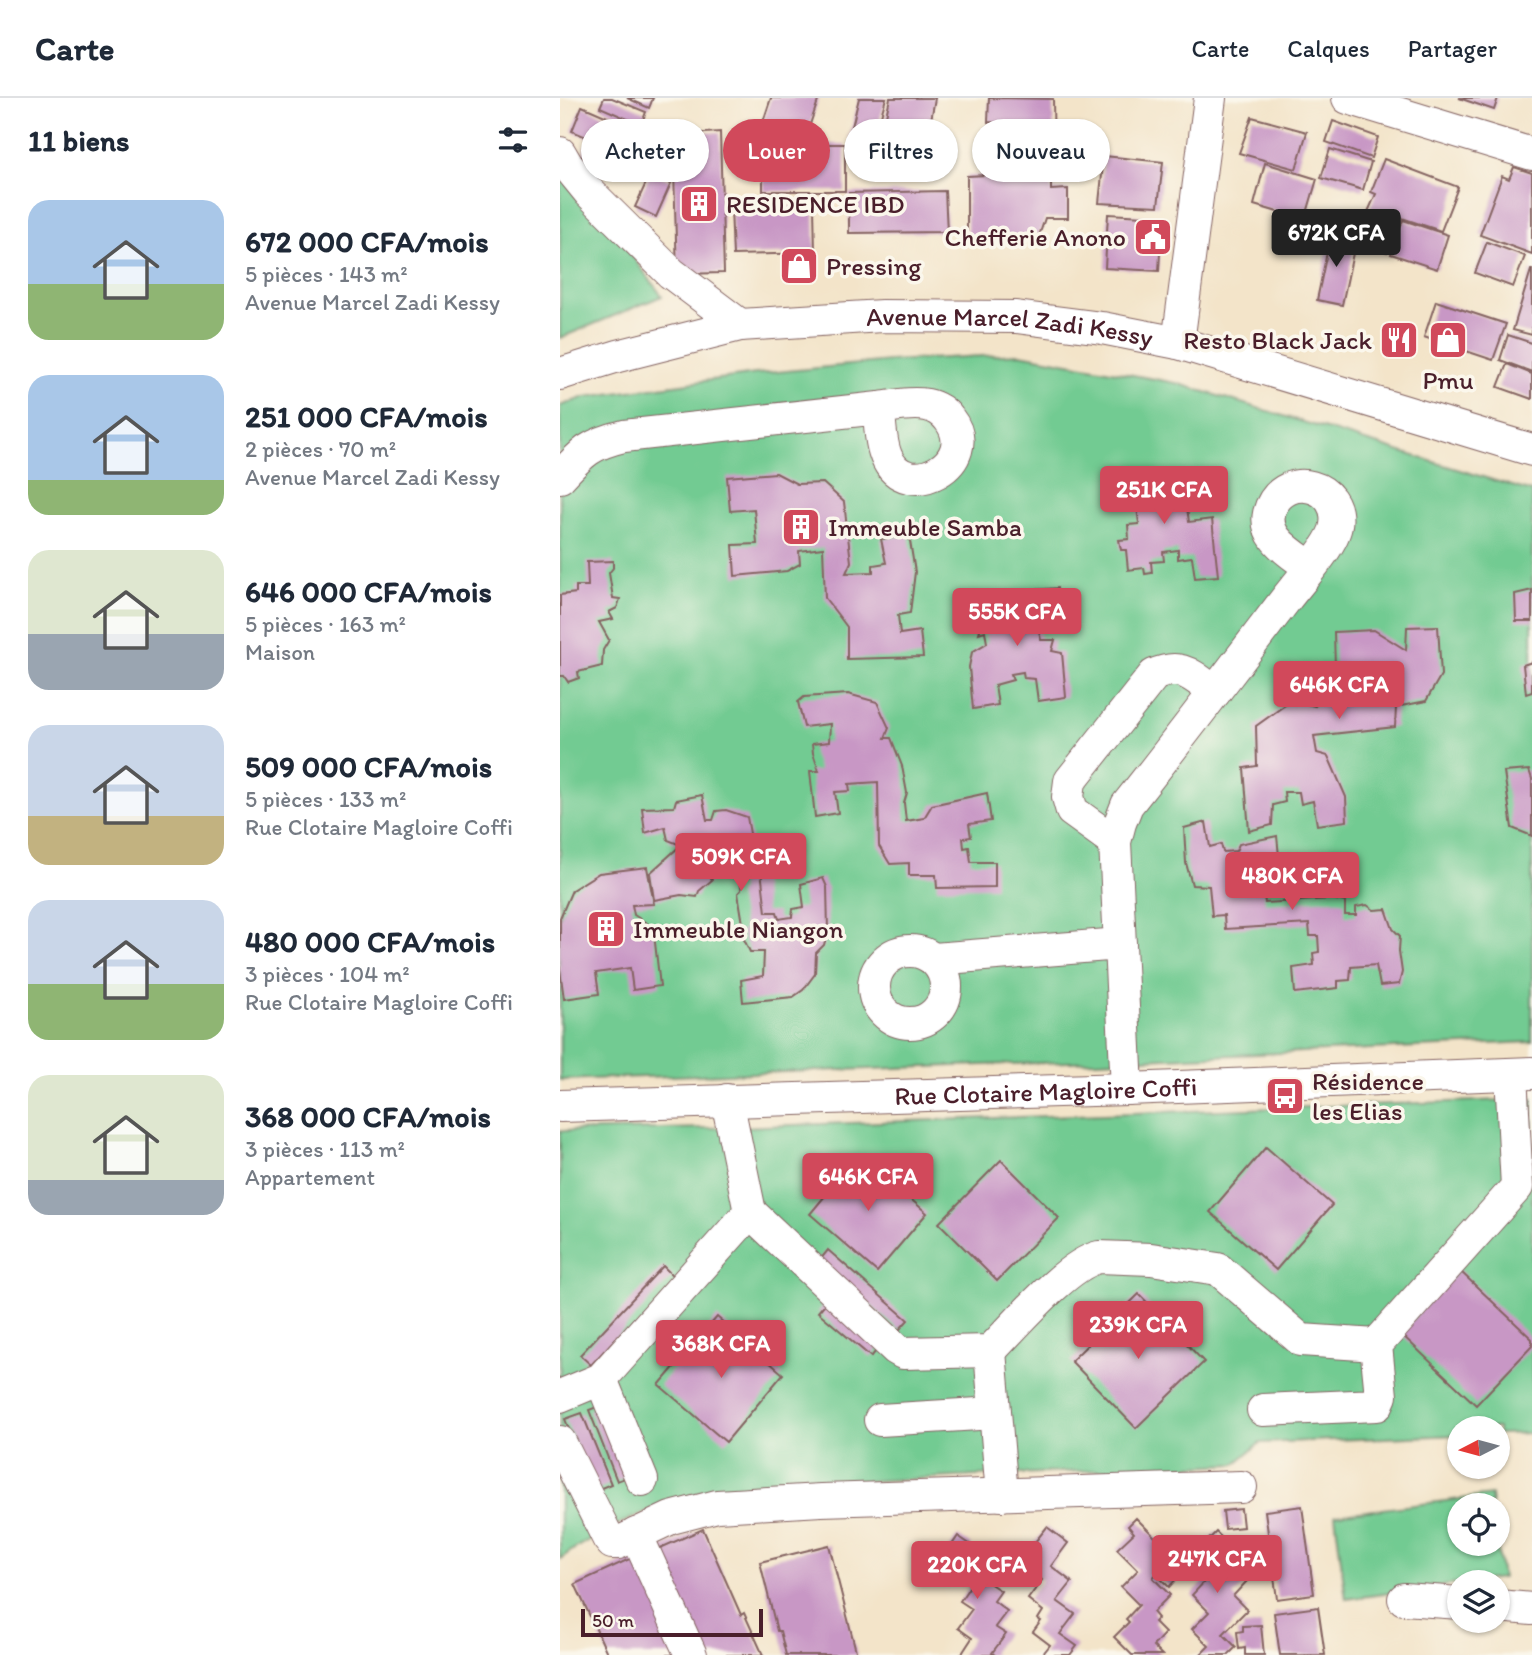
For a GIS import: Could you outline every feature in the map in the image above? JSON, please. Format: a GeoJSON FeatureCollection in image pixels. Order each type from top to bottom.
{"type":"FeatureCollection","features":[{"type":"Feature","properties":{"kind":"street"},"geometry":{"type":"LineString","coordinates":[[1178,343],[1210,98]]}},
{"type":"Feature","properties":{"kind":"street"},"geometry":{"type":"LineString","coordinates":[[1348,98],[1532,154]]}},
{"type":"Feature","properties":{"kind":"street"},"geometry":{"type":"LineString","coordinates":[[560,153],[589,192],[671,273],[740,325]]}},
{"type":"Feature","properties":{"kind":"street","name":"Avenue Marcel Zadi Kessy"},"geometry":{"type":"LineString","coordinates":[[560,374],[618,356],[740,325],[882,316],[1016,317],[1102,328],[1178,343],[1532,450]]}},
{"type":"Feature","properties":{"kind":"street"},"geometry":{"type":"LineString","coordinates":[[560,477],[578,457],[600,441],[624,436],[879,408]]}},
{"type":"Feature","properties":{"kind":"street"},"geometry":{"type":"LineString","coordinates":[[1127,1089],[1115,842],[1119,823],[1127,805],[1310,567]]}},
{"type":"Feature","properties":{"kind":"street"},"geometry":{"type":"LineString","coordinates":[[1115,842],[1072,811],[1068,797],[1070,781],[1154,675],[1167,669],[1183,669],[1215,692]]}},
{"type":"Feature","properties":{"kind":"street"},"geometry":{"type":"LineString","coordinates":[[934,959],[1120,944]]}},
{"type":"Feature","properties":{"kind":"street"},"geometry":{"type":"LineString","coordinates":[[727,1100],[750,1212],[895,1349],[914,1354],[990,1351],[1064,1278],[1099,1257],[1151,1259],[1218,1269],[1301,1340],[1376,1345],[1525,1194],[1522,1074]]}},
{"type":"Feature","properties":{"kind":"street","name":"Rue Clotaire Magloire Coffi"},"geometry":{"type":"LineString","coordinates":[[560,1106],[1522,1074]]}},
{"type":"Feature","properties":{"kind":"street"},"geometry":{"type":"LineString","coordinates":[[560,1396],[601,1379],[750,1212]]}},
{"type":"Feature","properties":{"kind":"street"},"geometry":{"type":"LineString","coordinates":[[1263,1410],[1377,1405],[1381,1396],[1376,1345]]}},
{"type":"Feature","properties":{"kind":"street"},"geometry":{"type":"LineString","coordinates":[[990,1351],[1002,1495]]}},
{"type":"Feature","properties":{"kind":"street"},"geometry":{"type":"LineString","coordinates":[[601,1379],[642,1480]]}},
{"type":"Feature","properties":{"kind":"street"},"geometry":{"type":"LineString","coordinates":[[880,1420],[995,1413]]}},
{"type":"Feature","properties":{"kind":"street"},"geometry":{"type":"LineString","coordinates":[[560,1442],[612,1543],[618,1543],[671,1518],[717,1506],[821,1500],[1241,1487]]}},
{"type":"Feature","properties":{"kind":"street"},"geometry":{"type":"LineString","coordinates":[[636,1534],[691,1655]]}},
{"type":"Feature","properties":{"kind":"street"},"geometry":{"type":"LineString","coordinates":[[1404,1599],[1447,1602]]}},
{"type":"Feature","properties":{"kind":"street"},"geometry":{"type":"LineString","coordinates":[[1510,1607],[1532,1609]]}},
{"type":"Feature","properties":{"kind":"green space"},"geometry":{"type":"Polygon","coordinates":[[[560,159],[662,296],[560,338],[560,159]]]}},
{"type":"Feature","properties":{"kind":"green space"},"geometry":{"type":"Polygon","coordinates":[[[1020,354],[1176,383],[1532,492],[1532,1042],[560,1080],[560,406],[585,397],[756,374],[890,361],[1020,354]]]}},
{"type":"Feature","properties":{"kind":"green space"},"geometry":{"type":"Polygon","coordinates":[[[1532,1099],[1532,1433],[1510,1434],[1510,1416],[1447,1416],[1447,1435],[1260,1443],[1235,1464],[716,1488],[614,1526],[560,1559],[560,1131],[1532,1099]]]}},
{"type":"Feature","properties":{"kind":"green space"},"geometry":{"type":"Polygon","coordinates":[[[1447,1501],[1447,1556],[1499,1556],[1501,1570],[1447,1570],[1447,1585],[1346,1599],[1335,1515],[1447,1501]]]}},
{"type":"Feature","properties":{"kind":"building"},"geometry":{"type":"Polygon","coordinates":[[[604,98],[612,98],[646,112],[643,119],[627,119],[600,107],[604,98]]]}},
{"type":"Feature","properties":{"kind":"building"},"geometry":{"type":"Polygon","coordinates":[[[627,98],[653,98],[649,108],[627,98]]]}},
{"type":"Feature","properties":{"kind":"building"},"geometry":{"type":"Polygon","coordinates":[[[771,98],[819,98],[812,119],[764,119],[771,98]]]}},
{"type":"Feature","properties":{"kind":"building"},"geometry":{"type":"Polygon","coordinates":[[[859,98],[886,98],[880,119],[854,119],[859,98]]]}},
{"type":"Feature","properties":{"kind":"building"},"geometry":{"type":"Polygon","coordinates":[[[890,98],[935,98],[931,119],[885,119],[890,98]]]}},
{"type":"Feature","properties":{"kind":"building"},"geometry":{"type":"Polygon","coordinates":[[[989,98],[1053,99],[1053,119],[988,119],[989,98]]]}},
{"type":"Feature","properties":{"kind":"building"},"geometry":{"type":"Polygon","coordinates":[[[1459,98],[1498,98],[1494,110],[1459,98]]]}},
{"type":"Feature","properties":{"kind":"building"},"geometry":{"type":"Polygon","coordinates":[[[582,106],[612,119],[581,119],[581,135],[572,131],[582,106]]]}},
{"type":"Feature","properties":{"kind":"building"},"geometry":{"type":"Polygon","coordinates":[[[1252,117],[1307,132],[1296,169],[1239,153],[1252,117]]]}},
{"type":"Feature","properties":{"kind":"building"},"geometry":{"type":"Polygon","coordinates":[[[1333,121],[1378,137],[1371,158],[1326,142],[1333,121]]]}},
{"type":"Feature","properties":{"kind":"building","name":"RESIDENCE IBD"},"geometry":{"type":"Polygon","coordinates":[[[720,132],[724,273],[677,274],[674,182],[709,182],[709,133],[720,132]]]}},
{"type":"Feature","properties":{"kind":"building"},"geometry":{"type":"Polygon","coordinates":[[[830,144],[844,144],[845,191],[763,191],[763,182],[830,182],[830,144]]]}},
{"type":"Feature","properties":{"kind":"building"},"geometry":{"type":"Polygon","coordinates":[[[1330,149],[1371,162],[1363,190],[1321,178],[1330,149]]]}},
{"type":"Feature","properties":{"kind":"building"},"geometry":{"type":"Polygon","coordinates":[[[1110,157],[1163,162],[1158,206],[1099,203],[1101,182],[1110,182],[1110,157]]]}},
{"type":"Feature","properties":{"kind":"building"},"geometry":{"type":"Polygon","coordinates":[[[1384,159],[1458,187],[1441,231],[1396,216],[1390,234],[1383,231],[1379,242],[1389,247],[1387,252],[1370,246],[1377,228],[1363,223],[1376,194],[1371,192],[1384,159]]]}},
{"type":"Feature","properties":{"kind":"building"},"geometry":{"type":"Polygon","coordinates":[[[1265,163],[1317,179],[1305,220],[1254,205],[1265,163]]]}},
{"type":"Feature","properties":{"kind":"building"},"geometry":{"type":"Polygon","coordinates":[[[1514,167],[1532,173],[1532,254],[1480,235],[1502,176],[1509,179],[1514,167]]]}},
{"type":"Feature","properties":{"kind":"building"},"geometry":{"type":"Polygon","coordinates":[[[967,176],[972,176],[972,182],[1051,182],[1051,190],[1068,189],[1068,218],[1045,218],[1039,236],[967,238],[967,176]]]}},
{"type":"Feature","properties":{"kind":"building"},"geometry":{"type":"Polygon","coordinates":[[[646,182],[672,182],[656,217],[635,207],[646,182]]]}},
{"type":"Feature","properties":{"kind":"building"},"geometry":{"type":"Polygon","coordinates":[[[945,191],[947,232],[849,233],[849,193],[945,191]]]}},
{"type":"Feature","properties":{"kind":"building"},"geometry":{"type":"Polygon","coordinates":[[[814,206],[815,253],[733,255],[731,208],[814,206]]]}},
{"type":"Feature","properties":{"kind":"building"},"geometry":{"type":"Polygon","coordinates":[[[1108,214],[1162,217],[1159,271],[1105,268],[1108,214]]]}},
{"type":"Feature","properties":{"kind":"building"},"geometry":{"type":"Polygon","coordinates":[[[1403,220],[1448,235],[1437,269],[1391,254],[1403,220]]]}},
{"type":"Feature","properties":{"kind":"building"},"geometry":{"type":"Polygon","coordinates":[[[1331,233],[1356,239],[1342,305],[1317,300],[1331,233]]]}},
{"type":"Feature","properties":{"kind":"building"},"geometry":{"type":"Polygon","coordinates":[[[1487,242],[1525,256],[1513,287],[1475,273],[1487,242]]]}},
{"type":"Feature","properties":{"kind":"building"},"geometry":{"type":"Polygon","coordinates":[[[1532,270],[1532,335],[1513,330],[1532,270]]]}},
{"type":"Feature","properties":{"kind":"building"},"geometry":{"type":"Polygon","coordinates":[[[1436,301],[1506,324],[1493,360],[1424,337],[1436,301]]]}},
{"type":"Feature","properties":{"kind":"building"},"geometry":{"type":"Polygon","coordinates":[[[1508,335],[1532,343],[1532,372],[1500,360],[1508,335]]]}},
{"type":"Feature","properties":{"kind":"building"},"geometry":{"type":"Polygon","coordinates":[[[1507,364],[1532,374],[1532,399],[1498,387],[1507,364]]]}},
{"type":"Feature","properties":{"kind":"building"},"geometry":{"type":"Polygon","coordinates":[[[1169,472],[1172,494],[1185,493],[1189,522],[1212,519],[1218,576],[1195,578],[1192,557],[1178,559],[1178,550],[1163,552],[1164,561],[1151,562],[1152,573],[1145,574],[1144,568],[1128,570],[1126,550],[1121,550],[1119,540],[1129,539],[1128,525],[1139,524],[1136,497],[1115,500],[1113,478],[1169,472]]]}},
{"type":"Feature","properties":{"kind":"building"},"geometry":{"type":"Polygon","coordinates":[[[776,473],[797,484],[823,483],[844,502],[851,562],[846,573],[873,572],[873,565],[886,563],[881,539],[909,535],[915,572],[910,613],[898,615],[900,634],[920,631],[923,657],[847,659],[847,627],[825,598],[823,548],[799,551],[800,564],[787,571],[735,576],[733,545],[757,544],[754,509],[730,511],[727,477],[776,473]]]}},
{"type":"Feature","properties":{"kind":"building"},"geometry":{"type":"Polygon","coordinates":[[[613,561],[613,568],[609,573],[613,598],[620,599],[617,608],[609,612],[613,619],[599,622],[609,640],[603,650],[602,666],[578,672],[579,678],[568,682],[564,676],[560,676],[560,595],[576,593],[576,586],[588,586],[587,562],[613,561]]]}},
{"type":"Feature","properties":{"kind":"building"},"geometry":{"type":"Polygon","coordinates":[[[1057,588],[1060,614],[1035,613],[1041,640],[1055,640],[1052,651],[1062,653],[1066,697],[1038,701],[1035,679],[1024,678],[1023,672],[1011,674],[1013,680],[995,685],[998,705],[973,709],[969,667],[972,652],[987,643],[985,631],[979,633],[987,605],[1017,591],[1057,588]]]}},
{"type":"Feature","properties":{"kind":"building"},"geometry":{"type":"Polygon","coordinates":[[[1532,590],[1532,621],[1516,621],[1515,594],[1532,590]]]}},
{"type":"Feature","properties":{"kind":"building"},"geometry":{"type":"Polygon","coordinates":[[[1438,626],[1441,675],[1426,701],[1396,707],[1395,727],[1314,736],[1317,753],[1328,756],[1346,797],[1347,821],[1317,825],[1313,801],[1301,804],[1299,792],[1284,792],[1285,802],[1273,805],[1272,825],[1249,831],[1244,768],[1257,766],[1256,726],[1292,700],[1315,706],[1320,699],[1347,702],[1346,689],[1355,688],[1353,678],[1345,679],[1343,667],[1335,668],[1334,632],[1374,630],[1406,650],[1407,627],[1438,626]]]}},
{"type":"Feature","properties":{"kind":"building"},"geometry":{"type":"Polygon","coordinates":[[[1532,662],[1532,692],[1526,694],[1523,665],[1532,662]]]}},
{"type":"Feature","properties":{"kind":"building"},"geometry":{"type":"Polygon","coordinates":[[[848,694],[877,702],[889,728],[885,738],[891,738],[902,766],[907,793],[904,803],[906,821],[924,818],[932,805],[987,793],[991,821],[969,824],[971,837],[963,838],[964,848],[969,847],[971,862],[995,862],[995,887],[937,888],[936,875],[909,875],[909,863],[890,864],[879,846],[878,782],[849,784],[850,791],[835,792],[838,813],[815,817],[810,771],[819,771],[812,744],[829,742],[830,724],[804,727],[798,702],[804,697],[848,694]]]}},
{"type":"Feature","properties":{"kind":"building"},"geometry":{"type":"Polygon","coordinates":[[[1529,770],[1532,779],[1532,836],[1512,828],[1504,772],[1529,770]]]}},
{"type":"Feature","properties":{"kind":"building"},"geometry":{"type":"Polygon","coordinates":[[[702,795],[707,820],[713,820],[716,811],[726,810],[747,817],[751,839],[758,846],[766,912],[777,912],[779,919],[792,917],[793,909],[804,907],[801,884],[823,878],[827,887],[828,930],[824,945],[816,953],[815,974],[803,990],[793,997],[743,1002],[741,980],[763,976],[764,952],[750,952],[740,931],[744,930],[738,893],[741,890],[740,874],[733,868],[727,873],[709,874],[712,880],[699,891],[697,897],[681,895],[654,900],[650,873],[681,845],[668,840],[665,827],[645,833],[642,808],[674,807],[676,800],[702,795]]]}},
{"type":"Feature","properties":{"kind":"building"},"geometry":{"type":"Polygon","coordinates":[[[1206,822],[1210,847],[1221,844],[1223,852],[1236,851],[1239,844],[1277,836],[1280,866],[1263,887],[1265,903],[1332,899],[1345,902],[1345,915],[1356,915],[1356,907],[1367,905],[1374,910],[1386,909],[1393,929],[1400,936],[1402,972],[1399,984],[1380,986],[1376,965],[1351,967],[1350,980],[1338,981],[1338,988],[1295,993],[1293,968],[1314,965],[1313,953],[1319,952],[1318,936],[1310,936],[1309,924],[1225,929],[1224,915],[1212,916],[1209,886],[1192,885],[1186,863],[1184,828],[1206,822]]]}},
{"type":"Feature","properties":{"kind":"building","name":"Immeuble Niangon"},"geometry":{"type":"Polygon","coordinates":[[[647,867],[654,904],[632,905],[634,915],[648,924],[654,934],[660,986],[633,990],[630,968],[596,973],[599,994],[564,999],[560,970],[560,918],[572,890],[599,873],[647,867]]]}},
{"type":"Feature","properties":{"kind":"building"},"geometry":{"type":"Polygon","coordinates":[[[1266,1147],[1332,1205],[1276,1270],[1210,1212],[1266,1147]]]}},
{"type":"Feature","properties":{"kind":"building"},"geometry":{"type":"Polygon","coordinates":[[[859,1155],[927,1213],[877,1272],[810,1214],[859,1155]]]}},
{"type":"Feature","properties":{"kind":"building"},"geometry":{"type":"Polygon","coordinates":[[[1001,1160],[1059,1218],[997,1281],[939,1223],[1001,1160]]]}},
{"type":"Feature","properties":{"kind":"building"},"geometry":{"type":"Polygon","coordinates":[[[828,1250],[908,1320],[899,1330],[819,1261],[828,1250]]]}},
{"type":"Feature","properties":{"kind":"building"},"geometry":{"type":"Polygon","coordinates":[[[663,1266],[673,1276],[591,1365],[580,1355],[663,1266]]]}},
{"type":"Feature","properties":{"kind":"building"},"geometry":{"type":"Polygon","coordinates":[[[1459,1270],[1532,1339],[1532,1346],[1476,1405],[1400,1333],[1459,1270]]]}},
{"type":"Feature","properties":{"kind":"building"},"geometry":{"type":"Polygon","coordinates":[[[1139,1294],[1204,1362],[1136,1428],[1071,1361],[1139,1294]]]}},
{"type":"Feature","properties":{"kind":"building"},"geometry":{"type":"Polygon","coordinates":[[[828,1300],[881,1345],[871,1357],[818,1312],[828,1300]]]}},
{"type":"Feature","properties":{"kind":"building"},"geometry":{"type":"Polygon","coordinates":[[[717,1317],[783,1374],[726,1442],[659,1385],[717,1317]]]}},
{"type":"Feature","properties":{"kind":"building"},"geometry":{"type":"Polygon","coordinates":[[[602,1405],[630,1476],[617,1481],[589,1410],[602,1405]]]}},
{"type":"Feature","properties":{"kind":"building"},"geometry":{"type":"Polygon","coordinates":[[[582,1413],[611,1484],[594,1491],[565,1419],[582,1413]]]}},
{"type":"Feature","properties":{"kind":"building"},"geometry":{"type":"Polygon","coordinates":[[[1302,1506],[1314,1594],[1277,1599],[1265,1511],[1302,1506]]]}},
{"type":"Feature","properties":{"kind":"building"},"geometry":{"type":"Polygon","coordinates":[[[1241,1509],[1243,1527],[1225,1529],[1223,1511],[1241,1509]]]}},
{"type":"Feature","properties":{"kind":"building"},"geometry":{"type":"Polygon","coordinates":[[[1136,1518],[1167,1549],[1159,1557],[1178,1577],[1169,1587],[1156,1574],[1153,1578],[1170,1595],[1153,1612],[1158,1618],[1154,1622],[1165,1633],[1153,1646],[1162,1655],[1132,1655],[1114,1637],[1129,1622],[1126,1619],[1139,1605],[1121,1587],[1138,1570],[1117,1549],[1134,1533],[1128,1526],[1136,1518]]]}},
{"type":"Feature","properties":{"kind":"building"},"geometry":{"type":"Polygon","coordinates":[[[1047,1527],[1068,1543],[1051,1566],[1072,1582],[1057,1601],[1075,1614],[1060,1634],[1077,1646],[1070,1655],[1042,1655],[1050,1645],[1033,1632],[1041,1621],[1038,1619],[1043,1611],[1028,1599],[1042,1580],[1024,1566],[1031,1557],[1026,1553],[1047,1527]]]}},
{"type":"Feature","properties":{"kind":"building"},"geometry":{"type":"Polygon","coordinates":[[[703,1529],[741,1615],[744,1613],[763,1655],[694,1655],[649,1553],[703,1529]]]}},
{"type":"Feature","properties":{"kind":"building"},"geometry":{"type":"Polygon","coordinates":[[[1216,1532],[1235,1551],[1226,1560],[1247,1581],[1233,1596],[1247,1610],[1223,1634],[1236,1647],[1228,1655],[1200,1655],[1209,1646],[1192,1629],[1209,1612],[1192,1595],[1207,1579],[1188,1561],[1216,1532]]]}},
{"type":"Feature","properties":{"kind":"building"},"geometry":{"type":"Polygon","coordinates":[[[958,1536],[971,1545],[966,1551],[996,1573],[989,1583],[1001,1591],[994,1601],[1007,1611],[995,1627],[1006,1634],[992,1653],[995,1655],[961,1655],[972,1638],[958,1628],[972,1609],[960,1601],[972,1583],[941,1561],[958,1536]]]}},
{"type":"Feature","properties":{"kind":"building"},"geometry":{"type":"Polygon","coordinates":[[[829,1545],[857,1655],[786,1655],[780,1631],[777,1631],[760,1562],[829,1545]]]}},
{"type":"Feature","properties":{"kind":"building"},"geometry":{"type":"Polygon","coordinates":[[[638,1555],[684,1655],[608,1655],[575,1584],[638,1555]]]}},
{"type":"Feature","properties":{"kind":"building"},"geometry":{"type":"Polygon","coordinates":[[[1318,1607],[1325,1655],[1280,1655],[1274,1613],[1318,1607]]]}},
{"type":"Feature","properties":{"kind":"building"},"geometry":{"type":"Polygon","coordinates":[[[1261,1625],[1264,1655],[1245,1655],[1245,1648],[1239,1649],[1237,1632],[1243,1631],[1243,1626],[1261,1625]]]}},
{"type":"Feature","properties":{"kind":"place","name":"RESIDENCE IBD"},"geometry":{"type":"Point","coordinates":[699,204]}},
{"type":"Feature","properties":{"kind":"place","name":"Chefferie Anono"},"geometry":{"type":"Point","coordinates":[1153,237]}},
{"type":"Feature","properties":{"kind":"place","name":"Pressing"},"geometry":{"type":"Point","coordinates":[799,266]}},
{"type":"Feature","properties":{"kind":"place","name":"Resto Black Jack"},"geometry":{"type":"Point","coordinates":[1399,340]}},
{"type":"Feature","properties":{"kind":"place","name":"Pmu"},"geometry":{"type":"Point","coordinates":[1448,340]}},
{"type":"Feature","properties":{"kind":"place","name":"Immeuble Samba"},"geometry":{"type":"Point","coordinates":[801,527]}},
{"type":"Feature","properties":{"kind":"place","name":"Immeuble Niangon"},"geometry":{"type":"Point","coordinates":[606,929]}},
{"type":"Feature","properties":{"kind":"place","name":"Résidence les Elias"},"geometry":{"type":"Point","coordinates":[1285,1096]}}]}
